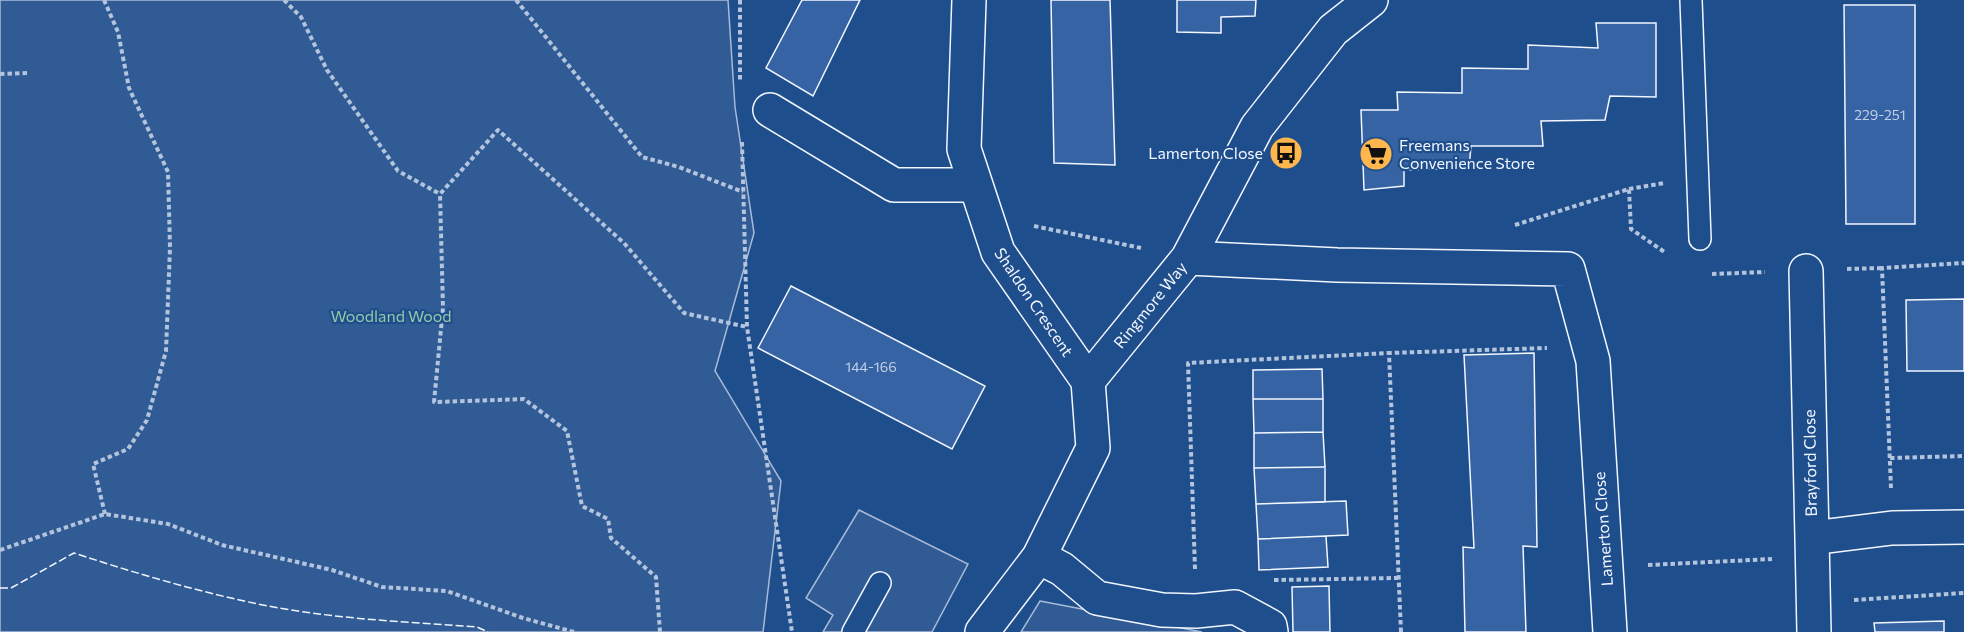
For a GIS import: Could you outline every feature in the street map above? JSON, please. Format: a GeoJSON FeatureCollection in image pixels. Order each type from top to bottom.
{"type":"FeatureCollection","features":[{"type":"Feature","properties":{"kind":"street","name":"Shaldon Crescent"},"geometry":{"type":"LineString","coordinates":[[969,0],[964,149],[998,252],[1088,381]]}},
{"type":"Feature","properties":{"kind":"street","name":"Ringmore Way"},"geometry":{"type":"LineString","coordinates":[[1088,381],[1188,258],[1257,127],[1334,30],[1371,0]]}},
{"type":"Feature","properties":{"kind":"street"},"geometry":{"type":"LineString","coordinates":[[770,110],[894,185],[976,185]]}},
{"type":"Feature","properties":{"kind":"street","name":"Lamerton Close"},"geometry":{"type":"LineString","coordinates":[[1188,258],[1337,265],[1568,269],[1593,361],[1610,632]]}},
{"type":"Feature","properties":{"kind":"street","name":"Brayford Close"},"geometry":{"type":"LineString","coordinates":[[1806,271],[1812,547],[1892,528],[1964,527]]}},
{"type":"Feature","properties":{"kind":"street"},"geometry":{"type":"LineString","coordinates":[[982,632],[1039,557],[1093,448],[1088,381]]}},
{"type":"Feature","properties":{"kind":"street"},"geometry":{"type":"LineString","coordinates":[[1812,547],[1814,632]]}},
{"type":"Feature","properties":{"kind":"street"},"geometry":{"type":"LineString","coordinates":[[1039,557],[1062,569],[1097,598],[1162,610],[1235,607],[1270,626],[1271,632]]}},
{"type":"Feature","properties":{"kind":"lane"},"geometry":{"type":"LineString","coordinates":[[1691,0],[1700,239]]}},
{"type":"Feature","properties":{"kind":"lane"},"geometry":{"type":"LineString","coordinates":[[853,632],[880,583]]}},
{"type":"Feature","properties":{"kind":"path"},"geometry":{"type":"LineString","coordinates":[[104,0],[118,32],[129,88],[168,172],[170,247],[166,351],[147,420],[128,449],[93,464],[105,514]]}},
{"type":"Feature","properties":{"kind":"path"},"geometry":{"type":"LineString","coordinates":[[284,0],[301,17],[327,70],[398,171],[440,195]]}},
{"type":"Feature","properties":{"kind":"path"},"geometry":{"type":"LineString","coordinates":[[516,0],[642,157],[679,167],[743,192]]}},
{"type":"Feature","properties":{"kind":"path"},"geometry":{"type":"LineString","coordinates":[[740,0],[741,88]]}},
{"type":"Feature","properties":{"kind":"path"},"geometry":{"type":"LineString","coordinates":[[0,74],[29,73]]}},
{"type":"Feature","properties":{"kind":"path"},"geometry":{"type":"LineString","coordinates":[[660,632],[657,577],[611,538],[608,519],[582,506],[567,431],[524,399],[434,402],[443,308],[440,195],[498,130],[624,243],[684,313],[747,327]]}},
{"type":"Feature","properties":{"kind":"path"},"geometry":{"type":"LineString","coordinates":[[741,139],[747,327],[792,632]]}},
{"type":"Feature","properties":{"kind":"path"},"geometry":{"type":"LineString","coordinates":[[1508,228],[1629,189],[1630,229],[1669,255]]}},
{"type":"Feature","properties":{"kind":"path"},"geometry":{"type":"LineString","coordinates":[[986,216],[1188,258]]}},
{"type":"Feature","properties":{"kind":"path"},"geometry":{"type":"LineString","coordinates":[[1708,274],[1964,263]]}},
{"type":"Feature","properties":{"kind":"path"},"geometry":{"type":"LineString","coordinates":[[1882,268],[1892,528]]}},
{"type":"Feature","properties":{"kind":"path"},"geometry":{"type":"LineString","coordinates":[[1196,610],[1188,363],[1389,353],[1589,348]]}},
{"type":"Feature","properties":{"kind":"path"},"geometry":{"type":"LineString","coordinates":[[1389,353],[1401,632]]}},
{"type":"Feature","properties":{"kind":"path"},"geometry":{"type":"LineString","coordinates":[[1890,458],[1964,456]]}},
{"type":"Feature","properties":{"kind":"path"},"geometry":{"type":"LineString","coordinates":[[0,550],[105,514],[168,524],[222,545],[332,570],[382,587],[447,591],[523,618],[574,632]]}},
{"type":"Feature","properties":{"kind":"path"},"geometry":{"type":"LineString","coordinates":[[1605,567],[1812,547]]}},
{"type":"Feature","properties":{"kind":"path"},"geometry":{"type":"LineString","coordinates":[[1267,580],[1399,578]]}},
{"type":"Feature","properties":{"kind":"path"},"geometry":{"type":"LineString","coordinates":[[1853,600],[1964,593]]}},
{"type":"Feature","properties":{"kind":"shaded area","name":"Woodland Wood"},"geometry":{"type":"Polygon","coordinates":[[[0,0],[728,0],[735,107],[754,233],[715,371],[781,481],[763,632],[0,632],[0,0]]]}},
{"type":"Feature","properties":{"kind":"shaded area"},"geometry":{"type":"Polygon","coordinates":[[[859,510],[968,564],[932,632],[823,632],[833,615],[806,598],[859,510]]]}},
{"type":"Feature","properties":{"kind":"shaded area"},"geometry":{"type":"Polygon","coordinates":[[[1040,601],[1202,632],[1021,632],[1040,601]]]}},
{"type":"Feature","properties":{"kind":"building"},"geometry":{"type":"Polygon","coordinates":[[[802,0],[860,0],[813,96],[766,68],[802,0]]]}},
{"type":"Feature","properties":{"kind":"building"},"geometry":{"type":"Polygon","coordinates":[[[1051,0],[1110,0],[1115,165],[1054,163],[1051,0]]]}},
{"type":"Feature","properties":{"kind":"building"},"geometry":{"type":"Polygon","coordinates":[[[1177,0],[1256,0],[1255,16],[1221,17],[1221,33],[1177,32],[1177,0]]]}},
{"type":"Feature","properties":{"kind":"building"},"geometry":{"type":"Polygon","coordinates":[[[1844,5],[1915,5],[1915,224],[1846,224],[1844,5]]]}},
{"type":"Feature","properties":{"kind":"building"},"geometry":{"type":"Polygon","coordinates":[[[1596,23],[1656,23],[1656,97],[1610,96],[1605,120],[1541,121],[1543,146],[1471,146],[1469,168],[1404,170],[1404,186],[1364,190],[1361,110],[1398,110],[1397,92],[1462,93],[1462,68],[1528,69],[1528,45],[1598,48],[1596,23]]]}},
{"type":"Feature","properties":{"kind":"building"},"geometry":{"type":"Polygon","coordinates":[[[791,286],[985,386],[952,449],[758,348],[791,286]]]}},
{"type":"Feature","properties":{"kind":"building"},"geometry":{"type":"Polygon","coordinates":[[[1964,299],[1964,371],[1907,371],[1906,300],[1964,299]]]}},
{"type":"Feature","properties":{"kind":"building"},"geometry":{"type":"Polygon","coordinates":[[[1534,353],[1537,547],[1523,546],[1526,632],[1465,632],[1463,547],[1474,548],[1464,355],[1534,353]]]}},
{"type":"Feature","properties":{"kind":"building"},"geometry":{"type":"Polygon","coordinates":[[[1322,369],[1323,399],[1253,399],[1253,370],[1322,369]]]}},
{"type":"Feature","properties":{"kind":"building"},"geometry":{"type":"Polygon","coordinates":[[[1253,399],[1323,399],[1323,432],[1254,433],[1253,399]]]}},
{"type":"Feature","properties":{"kind":"building"},"geometry":{"type":"Polygon","coordinates":[[[1323,432],[1325,467],[1254,468],[1254,433],[1323,432]]]}},
{"type":"Feature","properties":{"kind":"building"},"geometry":{"type":"Polygon","coordinates":[[[1325,467],[1325,502],[1256,504],[1254,468],[1325,467]]]}},
{"type":"Feature","properties":{"kind":"building"},"geometry":{"type":"Polygon","coordinates":[[[1346,501],[1348,535],[1258,539],[1256,504],[1346,501]]]}},
{"type":"Feature","properties":{"kind":"building"},"geometry":{"type":"Polygon","coordinates":[[[1326,536],[1328,567],[1259,570],[1258,539],[1326,536]]]}},
{"type":"Feature","properties":{"kind":"building"},"geometry":{"type":"Polygon","coordinates":[[[1329,586],[1330,632],[1293,632],[1292,587],[1329,586]]]}},
{"type":"Feature","properties":{"kind":"building"},"geometry":{"type":"Polygon","coordinates":[[[1944,621],[1944,632],[1875,632],[1874,623],[1944,621]]]}},
{"type":"Feature","properties":{"kind":"fence"},"geometry":{"type":"LineString","coordinates":[[0,588],[11,588],[74,553],[170,582],[268,606],[346,617],[477,627],[488,632]]}},
{"type":"Feature","properties":{"kind":"place","name":"Lamerton Close"},"geometry":{"type":"Point","coordinates":[1286,153]}},
{"type":"Feature","properties":{"kind":"place","name":"Freemans Convenience Store"},"geometry":{"type":"Point","coordinates":[1376,154]}}]}
